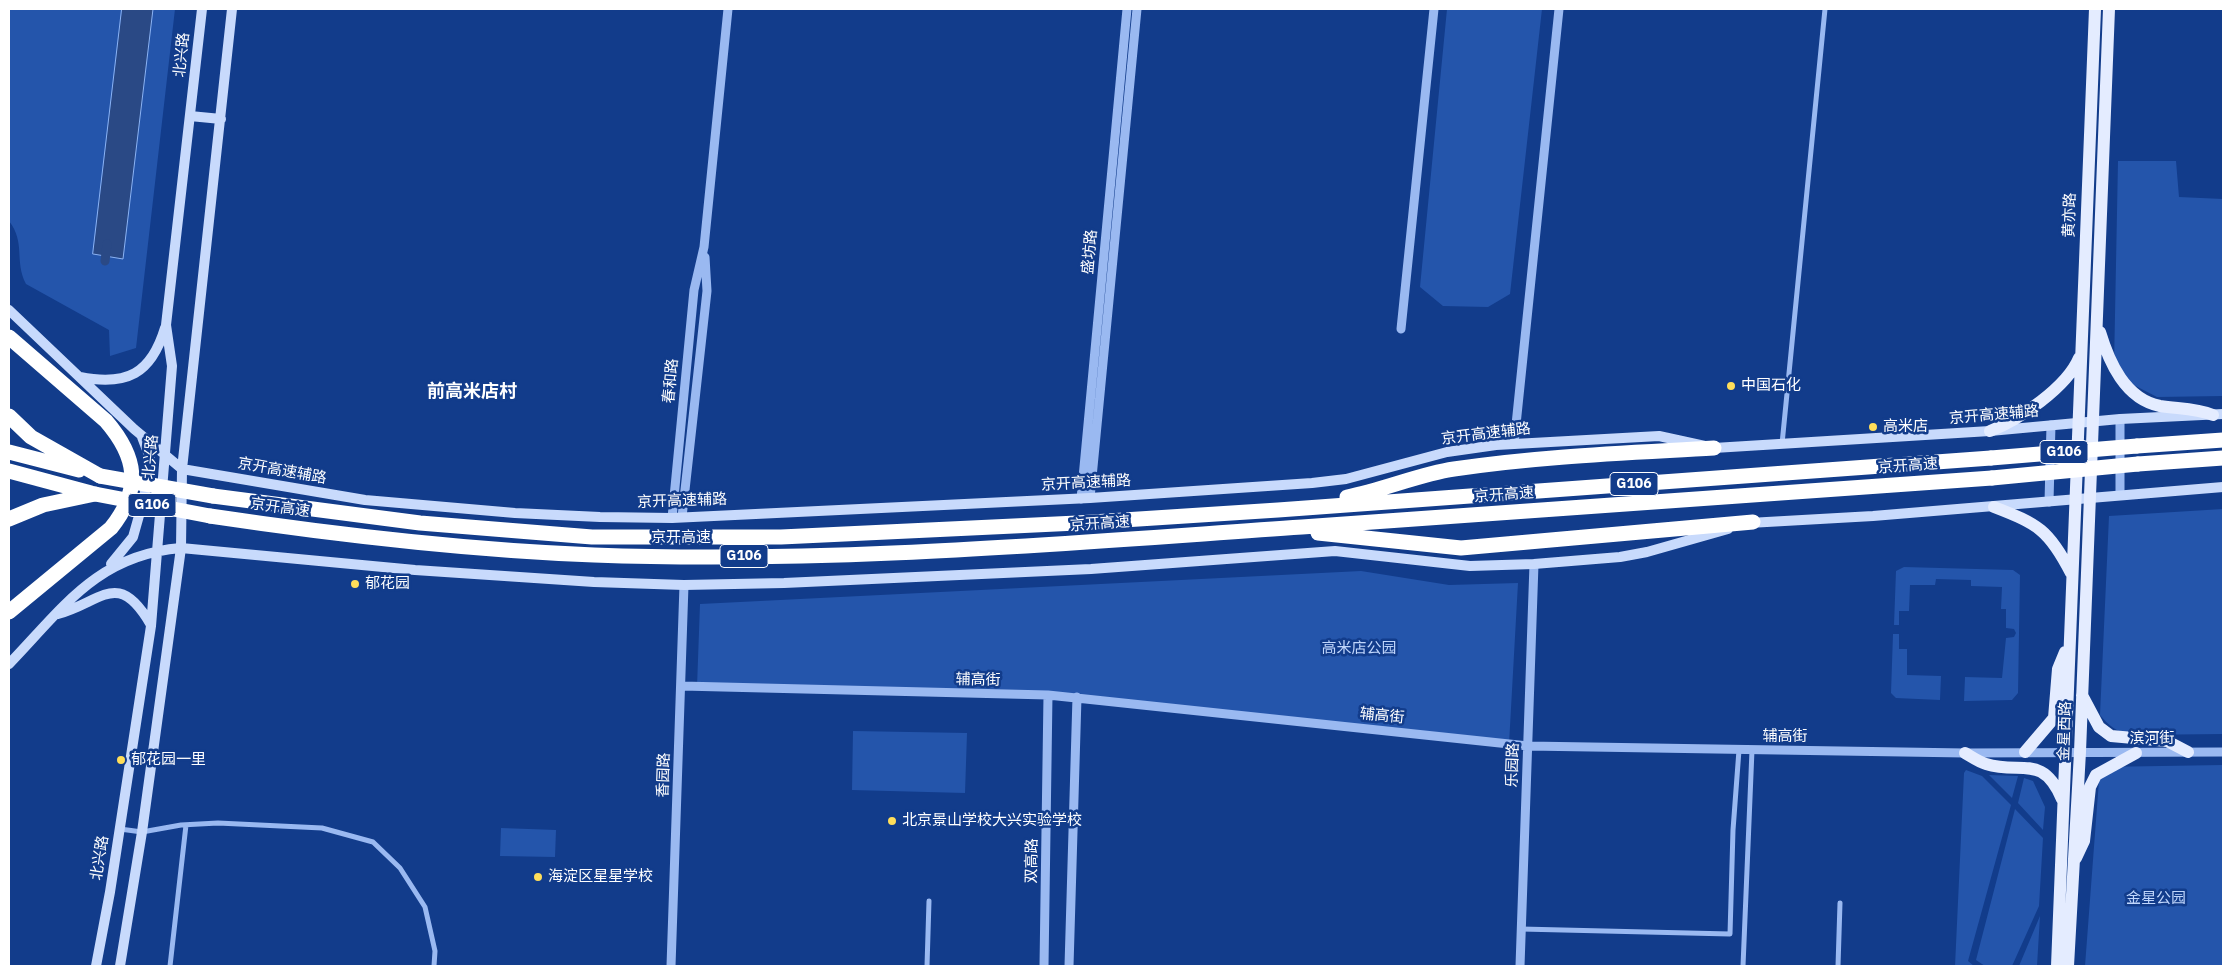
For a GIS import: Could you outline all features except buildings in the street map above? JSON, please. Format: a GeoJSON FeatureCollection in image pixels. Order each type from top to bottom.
{"type":"FeatureCollection","features":[{"type":"Feature","properties":{"kind":"highway"},"geometry":{"type":"LineString","coordinates":[[9,337],[106,421],[120,437],[130,454],[133,470],[129,492],[121,515],[111,528],[9,612]]}},
{"type":"Feature","properties":{"kind":"highway"},"geometry":{"type":"LineString","coordinates":[[9,416],[32,437],[100,476]]}},
{"type":"Feature","properties":{"kind":"highway","name":"京开高速"},"geometry":{"type":"LineString","coordinates":[[100,476],[213,496],[420,523],[592,538],[781,537],[1077,523],[1278,510],[2223,440]]}},
{"type":"Feature","properties":{"kind":"highway"},"geometry":{"type":"LineString","coordinates":[[1278,510],[1375,492],[1452,469],[1714,448]]}},
{"type":"Feature","properties":{"kind":"highway","name":"G106"},"geometry":{"type":"LineString","coordinates":[[9,452],[100,476]]}},
{"type":"Feature","properties":{"kind":"highway","name":"京开高速"},"geometry":{"type":"LineString","coordinates":[[95,494],[210,516],[288,528],[419,542],[603,555],[794,556],[1079,543],[1992,478],[2223,458]]}},
{"type":"Feature","properties":{"kind":"highway","name":"G106"},"geometry":{"type":"LineString","coordinates":[[9,471],[95,494]]}},
{"type":"Feature","properties":{"kind":"highway"},"geometry":{"type":"LineString","coordinates":[[9,519],[43,505],[95,494]]}},
{"type":"Feature","properties":{"kind":"highway"},"geometry":{"type":"LineString","coordinates":[[1279,528],[1461,548],[1753,522]]}},
{"type":"Feature","properties":{"kind":"main road","name":"北兴路"},"geometry":{"type":"LineString","coordinates":[[96,966],[120,829],[151,626],[172,366],[166,325],[202,9]]}},
{"type":"Feature","properties":{"kind":"main road"},"geometry":{"type":"LineString","coordinates":[[120,966],[142,832],[181,548],[182,468],[222,119],[232,9]]}},
{"type":"Feature","properties":{"kind":"main road","name":"黄亦路"},"geometry":{"type":"LineString","coordinates":[[2075,499],[2095,9]]}},
{"type":"Feature","properties":{"kind":"main road","name":"黄亦路"},"geometry":{"type":"LineString","coordinates":[[2092,422],[2109,9]]}},
{"type":"Feature","properties":{"kind":"main road"},"geometry":{"type":"LineString","coordinates":[[190,116],[222,119]]}},
{"type":"Feature","properties":{"kind":"main road","name":"京开高速辅路"},"geometry":{"type":"LineString","coordinates":[[9,310],[141,435],[182,468],[365,500],[515,513],[600,518],[677,517],[1085,498],[1346,479],[1447,452],[1514,444],[1659,436],[1714,448],[1990,431],[2120,419],[2218,415]]}},
{"type":"Feature","properties":{"kind":"main road"},"geometry":{"type":"LineString","coordinates":[[2096,321],[2112,367],[2133,393],[2158,406],[2197,409],[2218,415]]}},
{"type":"Feature","properties":{"kind":"main road"},"geometry":{"type":"LineString","coordinates":[[79,377],[110,380],[133,374],[148,365],[159,347],[166,325]]}},
{"type":"Feature","properties":{"kind":"main road"},"geometry":{"type":"LineString","coordinates":[[1990,431],[2009,424],[2058,385],[2074,370],[2081,353]]}},
{"type":"Feature","properties":{"kind":"main road","name":"金星西路"},"geometry":{"type":"LineString","coordinates":[[2068,966],[2080,752],[2092,422]]}},
{"type":"Feature","properties":{"kind":"main road"},"geometry":{"type":"LineString","coordinates":[[104,571],[133,537],[137,526],[144,498],[150,458],[141,435]]}},
{"type":"Feature","properties":{"kind":"main road"},"geometry":{"type":"LineString","coordinates":[[9,664],[87,583],[104,571],[121,562],[158,550],[181,548],[414,570],[594,582],[684,584],[784,583],[1091,569],[1334,551],[1470,566],[1534,564],[1620,557],[1647,552],[1753,522],[1994,507],[2089,497],[2223,487]]}},
{"type":"Feature","properties":{"kind":"main road","name":"金星西路"},"geometry":{"type":"LineString","coordinates":[[2057,966],[2075,499]]}},
{"type":"Feature","properties":{"kind":"main road"},"geometry":{"type":"LineString","coordinates":[[1994,507],[2031,522],[2045,532],[2058,547],[2071,573]]}},
{"type":"Feature","properties":{"kind":"main road"},"geometry":{"type":"LineString","coordinates":[[57,614],[74,610],[104,593],[120,593],[134,600],[151,626]]}},
{"type":"Feature","properties":{"kind":"main road"},"geometry":{"type":"LineString","coordinates":[[2025,752],[2054,718],[2058,669],[2068,645]]}},
{"type":"Feature","properties":{"kind":"main road"},"geometry":{"type":"LineString","coordinates":[[2082,695],[2099,726],[2111,736],[2167,741],[2188,752]]}},
{"type":"Feature","properties":{"kind":"main road"},"geometry":{"type":"LineString","coordinates":[[1965,753],[1986,764],[2034,768],[2045,774],[2056,786],[2064,804]]}},
{"type":"Feature","properties":{"kind":"main road"},"geometry":{"type":"LineString","coordinates":[[2074,862],[2084,841],[2090,787],[2096,775],[2136,753]]}},
{"type":"Feature","properties":{"kind":"street","name":"春和路"},"geometry":{"type":"LineString","coordinates":[[677,517],[694,290],[704,247],[728,9]]}},
{"type":"Feature","properties":{"kind":"street","name":"盛坊路"},"geometry":{"type":"LineString","coordinates":[[1085,498],[1127,9]]}},
{"type":"Feature","properties":{"kind":"street","name":"盛坊路"},"geometry":{"type":"LineString","coordinates":[[1085,498],[1137,9]]}},
{"type":"Feature","properties":{"kind":"street"},"geometry":{"type":"LineString","coordinates":[[1401,329],[1434,9]]}},
{"type":"Feature","properties":{"kind":"street"},"geometry":{"type":"LineString","coordinates":[[1514,444],[1559,9]]}},
{"type":"Feature","properties":{"kind":"street"},"geometry":{"type":"LineString","coordinates":[[1782,444],[1824,9]]}},
{"type":"Feature","properties":{"kind":"street","name":"春和路"},"geometry":{"type":"LineString","coordinates":[[677,517],[707,291],[704,247]]}},
{"type":"Feature","properties":{"kind":"street"},"geometry":{"type":"LineString","coordinates":[[2120,419],[2120,495]]}},
{"type":"Feature","properties":{"kind":"street"},"geometry":{"type":"LineString","coordinates":[[2049,502],[2051,425]]}},
{"type":"Feature","properties":{"kind":"street","name":"乐园路"},"geometry":{"type":"LineString","coordinates":[[1520,966],[1534,564]]}},
{"type":"Feature","properties":{"kind":"street","name":"香园路"},"geometry":{"type":"LineString","coordinates":[[671,966],[684,584]]}},
{"type":"Feature","properties":{"kind":"street","name":"辅高街"},"geometry":{"type":"LineString","coordinates":[[682,686],[1077,697],[1528,746],[1965,753],[2080,752]]}},
{"type":"Feature","properties":{"kind":"street","name":"双高路"},"geometry":{"type":"LineString","coordinates":[[1044,966],[1048,695]]}},
{"type":"Feature","properties":{"kind":"street"},"geometry":{"type":"LineString","coordinates":[[1070,966],[1077,697]]}},
{"type":"Feature","properties":{"kind":"street"},"geometry":{"type":"LineString","coordinates":[[1521,929],[1730,934],[1733,830],[1739,750]]}},
{"type":"Feature","properties":{"kind":"street"},"geometry":{"type":"LineString","coordinates":[[1743,966],[1752,750]]}},
{"type":"Feature","properties":{"kind":"street","name":"滨河街"},"geometry":{"type":"LineString","coordinates":[[2080,752],[2223,752]]}},
{"type":"Feature","properties":{"kind":"street"},"geometry":{"type":"LineString","coordinates":[[120,829],[142,832],[186,825],[218,823],[322,828],[373,842],[400,868],[424,907],[435,951],[434,966]]}},
{"type":"Feature","properties":{"kind":"street"},"geometry":{"type":"LineString","coordinates":[[170,966],[186,825]]}},
{"type":"Feature","properties":{"kind":"street"},"geometry":{"type":"LineString","coordinates":[[927,966],[929,901]]}},
{"type":"Feature","properties":{"kind":"street"},"geometry":{"type":"LineString","coordinates":[[1838,966],[1840,903]]}},
{"type":"Feature","properties":{"kind":"green space"},"geometry":{"type":"Polygon","coordinates":[[[9,9],[175,9],[136,348],[110,356],[109,330],[26,284],[23,276],[17,237],[9,221],[9,9]]]}},
{"type":"Feature","properties":{"kind":"green space"},"geometry":{"type":"Polygon","coordinates":[[[1447,9],[1542,9],[1510,294],[1488,307],[1443,306],[1420,287],[1447,9]]]}},
{"type":"Feature","properties":{"kind":"green space"},"geometry":{"type":"Polygon","coordinates":[[[2118,161],[2176,161],[2179,197],[2223,199],[2223,396],[2157,397],[2128,382],[2114,366],[2118,161]]]}},
{"type":"Feature","properties":{"kind":"green space"},"geometry":{"type":"Polygon","coordinates":[[[2223,509],[2223,734],[2130,735],[2121,732],[2100,715],[2109,516],[2223,509]]]}},
{"type":"Feature","properties":{"kind":"green space"},"geometry":{"type":"Polygon","coordinates":[[[1904,567],[2013,570],[2020,575],[2018,693],[2012,700],[1964,701],[1965,677],[2002,678],[2006,638],[2014,637],[2016,633],[2014,629],[2006,628],[2006,609],[2001,609],[2002,587],[1971,586],[1971,580],[1936,579],[1935,585],[1910,585],[1909,611],[1899,611],[1899,625],[1894,625],[1896,571],[1904,567]]]}},
{"type":"Feature","properties":{"kind":"green space","name":"高米店公园"},"geometry":{"type":"Polygon","coordinates":[[[1361,571],[1449,585],[1518,583],[1509,744],[1113,701],[697,687],[700,604],[1361,571]]]}},
{"type":"Feature","properties":{"kind":"green space"},"geometry":{"type":"Polygon","coordinates":[[[1893,634],[1899,634],[1899,649],[1907,649],[1907,675],[1941,676],[1940,700],[1896,698],[1891,693],[1893,634]]]}},
{"type":"Feature","properties":{"kind":"green space"},"geometry":{"type":"Polygon","coordinates":[[[853,731],[967,733],[965,793],[852,790],[853,731]]]}},
{"type":"Feature","properties":{"kind":"green space","name":"金星公园"},"geometry":{"type":"Polygon","coordinates":[[[2223,765],[2223,966],[2085,966],[2100,767],[2223,765]]]}},
{"type":"Feature","properties":{"kind":"green space"},"geometry":{"type":"Polygon","coordinates":[[[1966,770],[1982,776],[2011,805],[1968,961],[1974,966],[1955,966],[1964,773],[1966,770]]]}},
{"type":"Feature","properties":{"kind":"green space"},"geometry":{"type":"Polygon","coordinates":[[[1989,775],[2018,776],[2012,798],[1989,775]]]}},
{"type":"Feature","properties":{"kind":"green space"},"geometry":{"type":"Polygon","coordinates":[[[2024,778],[2033,781],[2045,807],[2043,830],[2018,803],[2024,778]]]}},
{"type":"Feature","properties":{"kind":"green space"},"geometry":{"type":"Polygon","coordinates":[[[2015,809],[2043,838],[2039,906],[2012,966],[1985,966],[1976,960],[2015,809]]]}},
{"type":"Feature","properties":{"kind":"green space"},"geometry":{"type":"Polygon","coordinates":[[[501,828],[556,830],[555,857],[500,856],[501,828]]]}},
{"type":"Feature","properties":{"kind":"green space"},"geometry":{"type":"Polygon","coordinates":[[[2040,916],[2037,966],[2019,966],[2040,916]]]}},
{"type":"Feature","properties":{"kind":"shaded area"},"geometry":{"type":"Polygon","coordinates":[[[122,9],[153,9],[123,259],[93,254],[122,9]]]}},
{"type":"Feature","properties":{"kind":"waterway"},"geometry":{"type":"LineString","coordinates":[[105,261],[107,244]]}},
{"type":"Feature","properties":{"kind":"place","name":"中国石化"},"geometry":{"type":"Point","coordinates":[1731,386]}},
{"type":"Feature","properties":{"kind":"place","name":"高米店"},"geometry":{"type":"Point","coordinates":[1873,427]}},
{"type":"Feature","properties":{"kind":"place","name":"郁花园"},"geometry":{"type":"Point","coordinates":[355,584]}},
{"type":"Feature","properties":{"kind":"place","name":"郁花园一里"},"geometry":{"type":"Point","coordinates":[121,760]}},
{"type":"Feature","properties":{"kind":"place","name":"北京景山学校大兴实验学校"},"geometry":{"type":"Point","coordinates":[892,821]}},
{"type":"Feature","properties":{"kind":"place","name":"海淀区星星学校"},"geometry":{"type":"Point","coordinates":[538,877]}},
{"type":"Feature","properties":{"kind":"district","name":"前高米店村"},"geometry":{"type":"Point","coordinates":[472,392]}}]}
